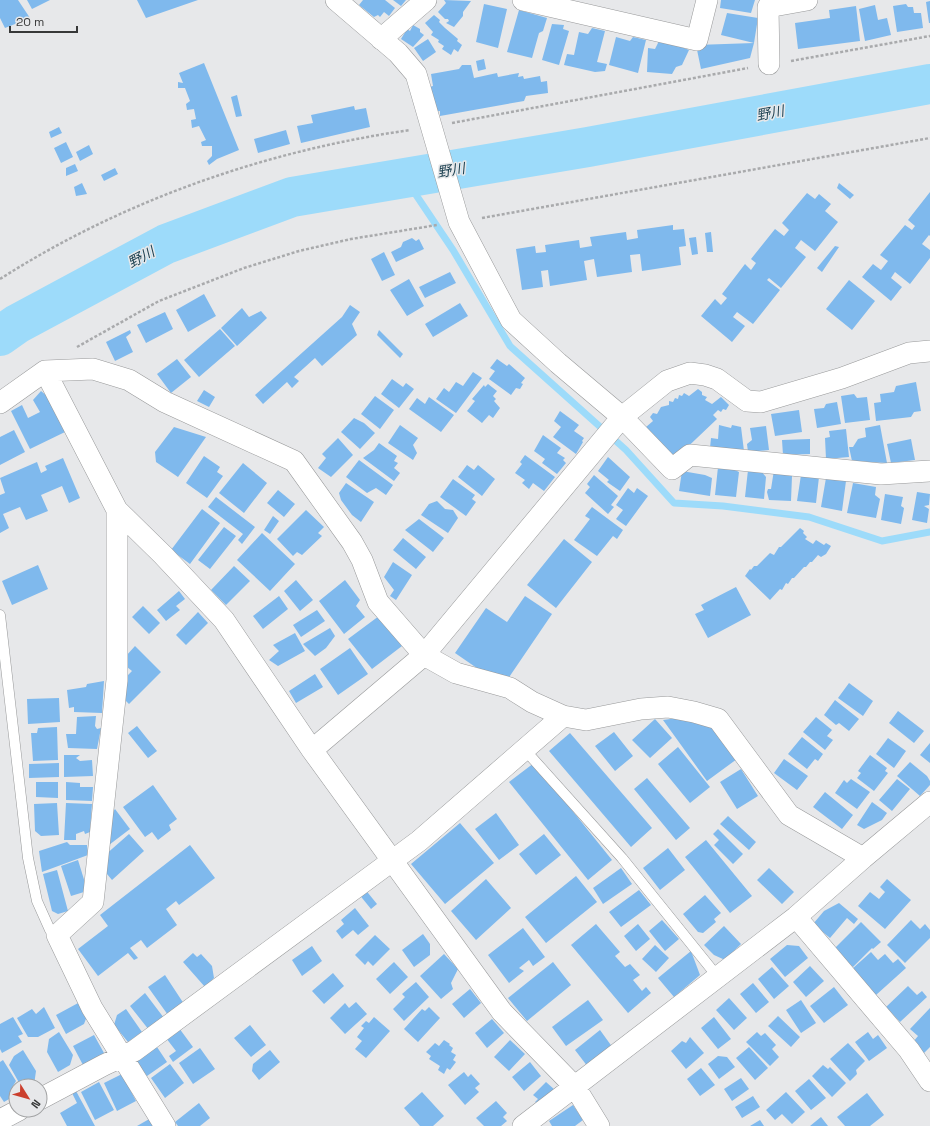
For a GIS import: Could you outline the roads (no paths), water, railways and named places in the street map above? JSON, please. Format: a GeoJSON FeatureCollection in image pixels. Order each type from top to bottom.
{"type":"FeatureCollection","features":[{"type":"Feature","properties":{"kind":"street"},"geometry":{"type":"LineString","coordinates":[[336,0],[408,62],[416,74],[458,214],[459,222],[511,320],[558,363],[622,417],[672,470],[690,455],[881,474],[930,471]]}},
{"type":"Feature","properties":{"kind":"street"},"geometry":{"type":"LineString","coordinates":[[381,39],[426,0]]}},
{"type":"Feature","properties":{"kind":"street"},"geometry":{"type":"LineString","coordinates":[[523,0],[697,40],[708,0]]}},
{"type":"Feature","properties":{"kind":"street"},"geometry":{"type":"LineString","coordinates":[[769,64],[768,3],[807,0]]}},
{"type":"Feature","properties":{"kind":"street"},"geometry":{"type":"LineString","coordinates":[[312,750],[424,655],[622,417],[667,381],[690,373],[705,375],[717,379],[747,401],[761,402],[842,378],[909,353],[929,355]]}},
{"type":"Feature","properties":{"kind":"street"},"geometry":{"type":"LineString","coordinates":[[0,403],[45,370],[93,369],[129,380],[165,402],[294,461],[352,542],[362,560],[378,602],[424,655],[456,674],[510,688],[532,702],[562,716],[586,720],[641,709],[668,707],[694,712],[718,719],[790,815],[862,858]]}},
{"type":"Feature","properties":{"kind":"street"},"geometry":{"type":"LineString","coordinates":[[45,370],[117,510],[163,555],[224,620],[312,750],[502,1012],[575,1087],[599,1126]]}},
{"type":"Feature","properties":{"kind":"street"},"geometry":{"type":"LineString","coordinates":[[117,510],[117,680],[93,902],[57,935],[92,1008],[165,1126]]}},
{"type":"Feature","properties":{"kind":"street"},"geometry":{"type":"LineString","coordinates":[[48,1095],[121,1056],[134,1051],[392,859],[419,841],[525,750],[562,716]]}},
{"type":"Feature","properties":{"kind":"street"},"geometry":{"type":"LineString","coordinates":[[523,1126],[796,917],[862,858],[927,808]]}},
{"type":"Feature","properties":{"kind":"street"},"geometry":{"type":"LineString","coordinates":[[796,917],[909,1050],[930,1081]]}},
{"type":"Feature","properties":{"kind":"lane"},"geometry":{"type":"LineString","coordinates":[[0,615],[28,858],[37,902],[50,930],[57,935]]}},
{"type":"Feature","properties":{"kind":"lane"},"geometry":{"type":"LineString","coordinates":[[525,750],[622,858],[717,976]]}},
{"type":"Feature","properties":{"kind":"waterway","name":"野川"},"geometry":{"type":"LineString","coordinates":[[0,336],[17,324],[166,244],[292,197],[588,147],[930,84]]}},
{"type":"Feature","properties":{"kind":"waterway"},"geometry":{"type":"LineString","coordinates":[[404,177],[453,250],[510,346],[626,450],[674,503],[723,506],[809,517],[882,541],[930,532]]}}]}
